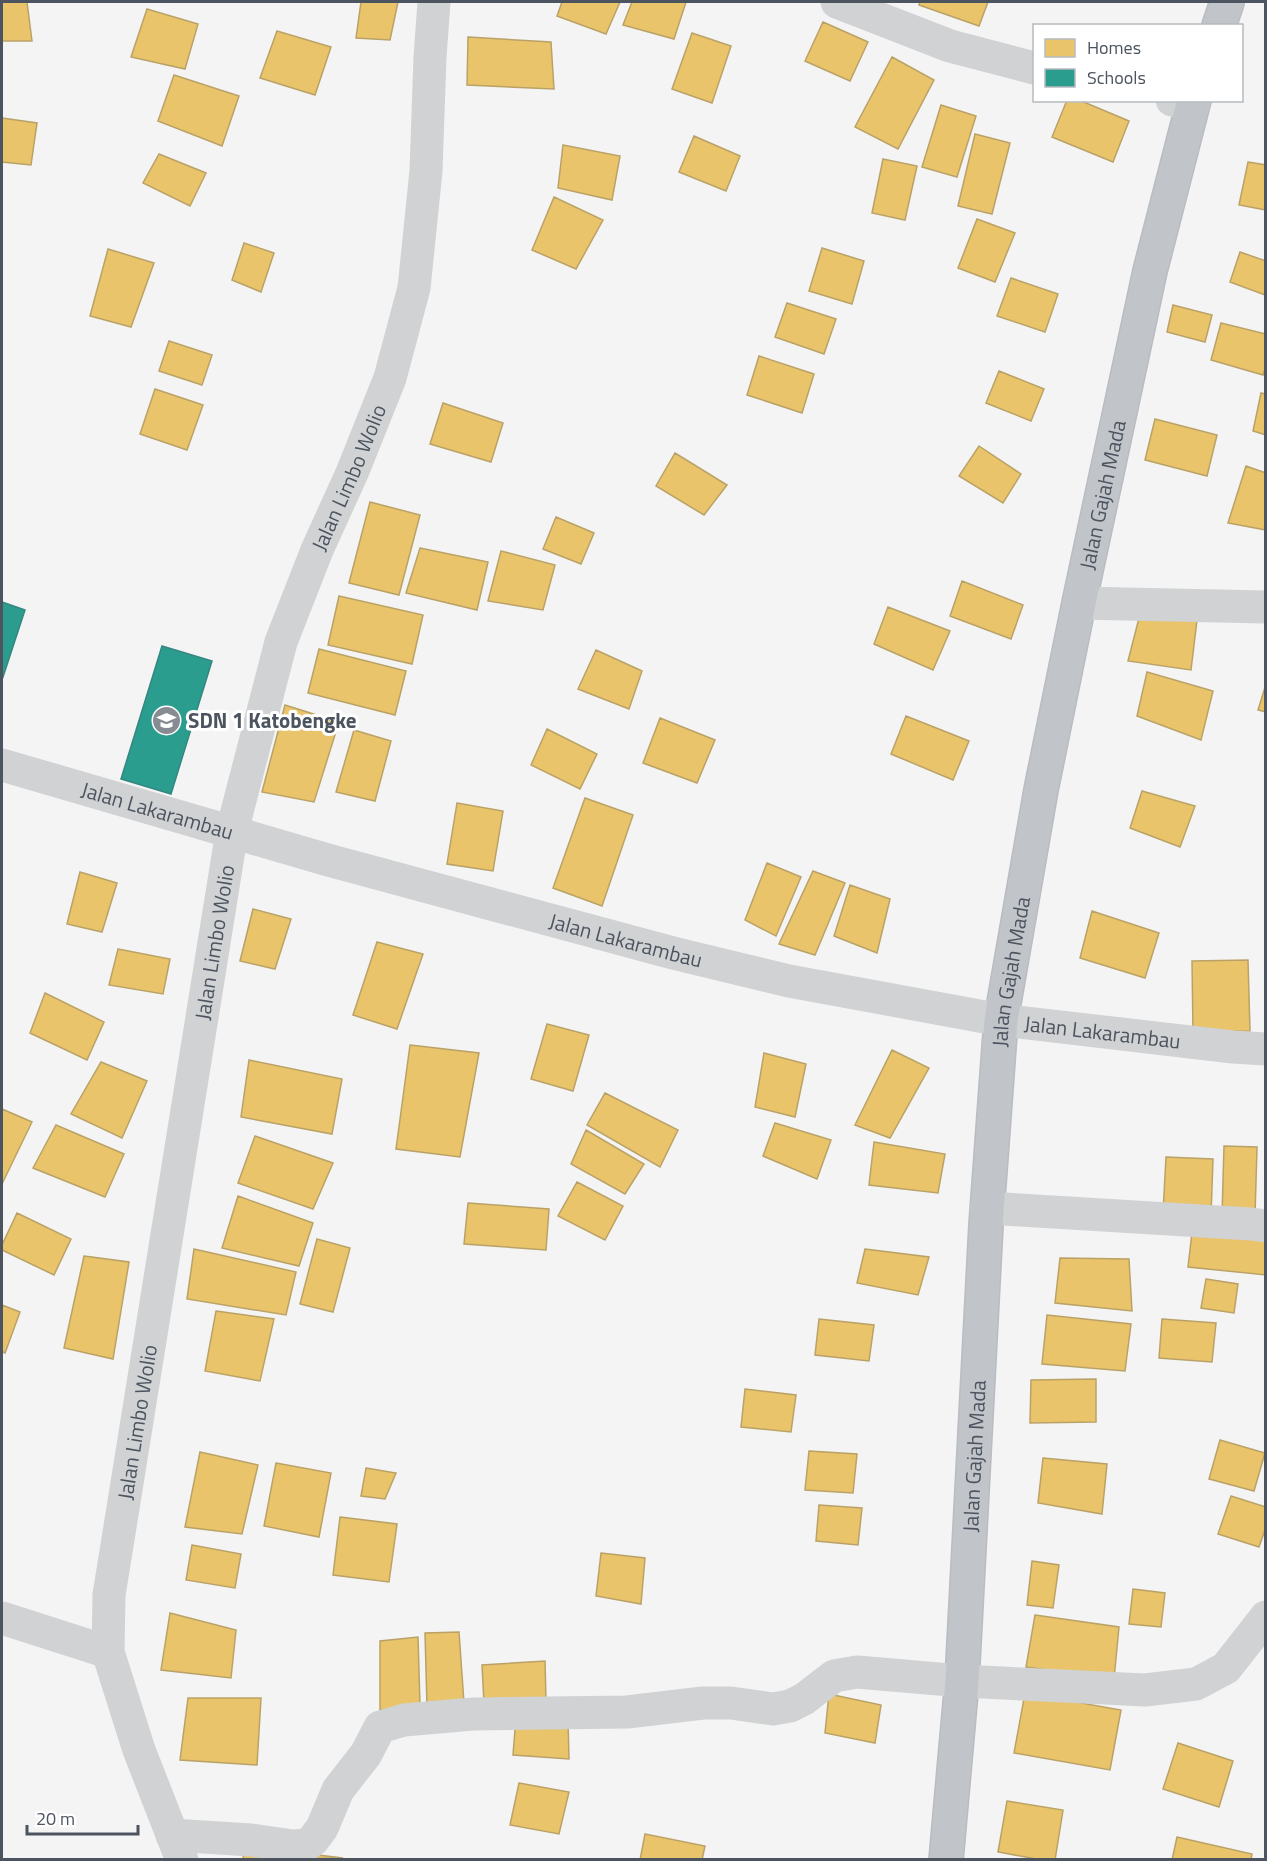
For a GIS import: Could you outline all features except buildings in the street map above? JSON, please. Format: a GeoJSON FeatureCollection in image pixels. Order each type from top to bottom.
{"type":"FeatureCollection","features":[{"type":"Feature","properties":{"kind":"highway"},"geometry":{"type":"LineString","coordinates":[[1220,24],[1227,2]]}},
{"type":"Feature","properties":{"kind":"highway","name":"Jalan Gajah Mada"},"geometry":{"type":"LineString","coordinates":[[946,1860],[962,1681],[987,1208],[1001,1020],[1041,790],[1186,102]]}},
{"type":"Feature","properties":{"kind":"street","name":"Jalan Limbo Wolio"},"geometry":{"type":"LineString","coordinates":[[177,1847],[139,1750],[108,1652],[109,1595],[231,831],[281,642],[316,550],[352,473],[390,378],[414,288],[426,171],[434,2]]}},
{"type":"Feature","properties":{"kind":"street"},"geometry":{"type":"LineString","coordinates":[[837,2],[950,46],[1033,67]]}},
{"type":"Feature","properties":{"kind":"street"},"geometry":{"type":"LineString","coordinates":[[1079,603],[1266,607]]}},
{"type":"Feature","properties":{"kind":"street","name":"Jalan Lakarambau"},"geometry":{"type":"LineString","coordinates":[[2,765],[328,860],[674,953],[778,978],[1001,1020],[1266,1049]]}},
{"type":"Feature","properties":{"kind":"street"},"geometry":{"type":"LineString","coordinates":[[987,1208],[1266,1226]]}},
{"type":"Feature","properties":{"kind":"street"},"geometry":{"type":"LineString","coordinates":[[177,1847],[251,1840],[293,1846],[306,1845],[322,1828],[338,1790],[366,1754],[380,1727],[404,1719],[472,1714],[627,1712],[732,1702],[773,1709],[790,1706],[834,1676],[856,1672],[962,1681],[1145,1690],[1196,1684],[1226,1668],[1266,1617]]}},
{"type":"Feature","properties":{"kind":"street"},"geometry":{"type":"LineString","coordinates":[[2,1618],[108,1652]]}},
{"type":"Feature","properties":{"kind":"place","name":"SDN 1 Katobengke"},"geometry":{"type":"Point","coordinates":[167,720]}}]}
